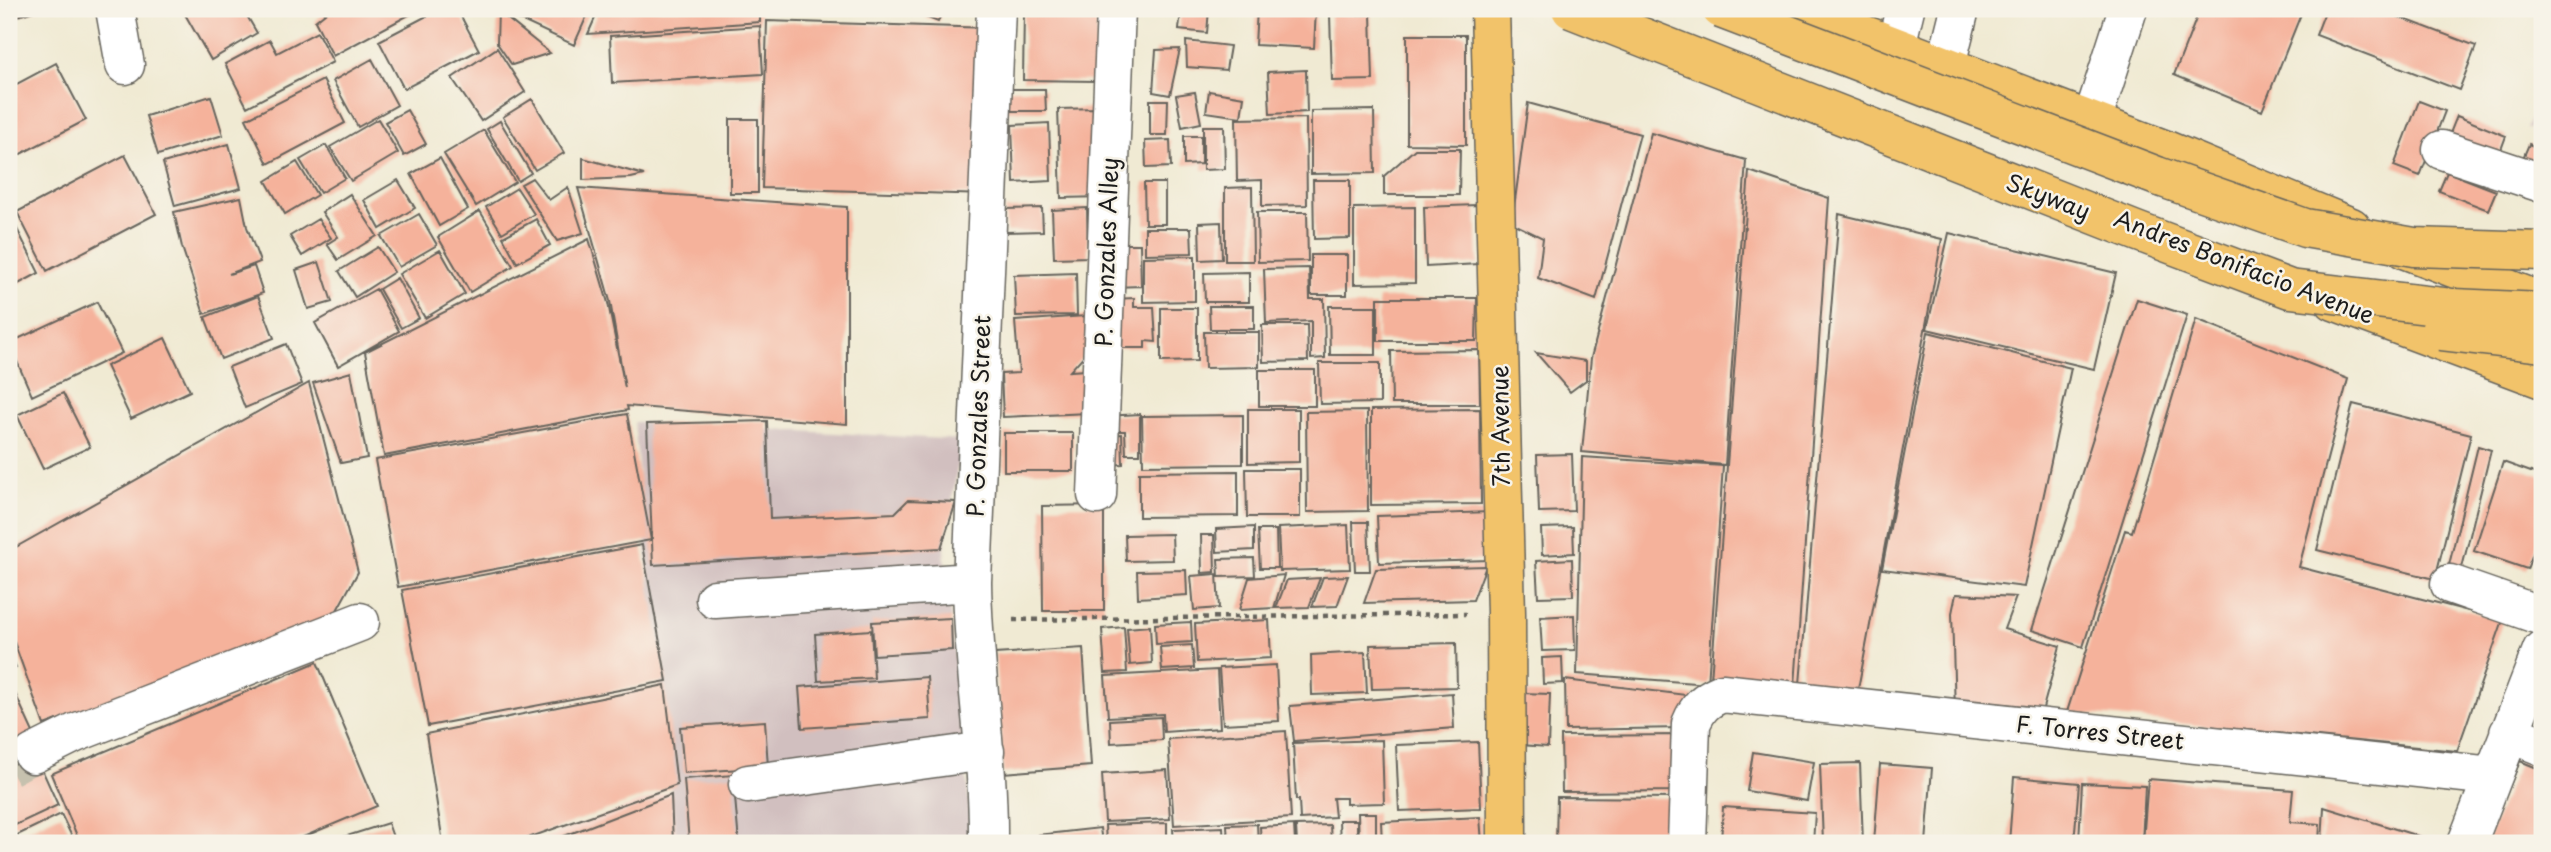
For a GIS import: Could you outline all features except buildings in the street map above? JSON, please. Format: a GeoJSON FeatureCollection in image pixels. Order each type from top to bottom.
{"type":"FeatureCollection","features":[{"type":"Feature","properties":{"kind":"main road","name":"7th Avenue"},"geometry":{"type":"LineString","coordinates":[[1490,9],[1506,613],[1507,843]]}},
{"type":"Feature","properties":{"kind":"main road","name":"Andres Bonifacio Avenue"},"geometry":{"type":"LineString","coordinates":[[1552,9],[2542,379]]}},
{"type":"Feature","properties":{"kind":"main road","name":"Skyway"},"geometry":{"type":"LineString","coordinates":[[1571,9],[2290,289],[2453,308],[2542,312]]}},
{"type":"Feature","properties":{"kind":"main road"},"geometry":{"type":"LineString","coordinates":[[1721,9],[2157,176],[2305,228],[2414,247],[2542,251]]}},
{"type":"Feature","properties":{"kind":"main road"},"geometry":{"type":"LineString","coordinates":[[1797,9],[2092,121],[2542,302]]}},
{"type":"Feature","properties":{"kind":"main road"},"geometry":{"type":"LineString","coordinates":[[2290,289],[2421,328],[2542,343]]}},
{"type":"Feature","properties":{"kind":"street"},"geometry":{"type":"LineString","coordinates":[[114,9],[125,65]]}},
{"type":"Feature","properties":{"kind":"street","name":"P. Gonzales Street"},"geometry":{"type":"LineString","coordinates":[[988,833],[985,751],[972,620],[972,582],[996,9]]}},
{"type":"Feature","properties":{"kind":"street","name":"P. Gonzales Alley"},"geometry":{"type":"LineString","coordinates":[[1097,495],[1116,9]]}},
{"type":"Feature","properties":{"kind":"street"},"geometry":{"type":"LineString","coordinates":[[1896,46],[1905,9]]}},
{"type":"Feature","properties":{"kind":"street"},"geometry":{"type":"LineString","coordinates":[[1946,65],[1960,9]]}},
{"type":"Feature","properties":{"kind":"street"},"geometry":{"type":"LineString","coordinates":[[2092,121],[2128,9]]}},
{"type":"Feature","properties":{"kind":"street"},"geometry":{"type":"LineString","coordinates":[[2442,150],[2542,183]]}},
{"type":"Feature","properties":{"kind":"street"},"geometry":{"type":"LineString","coordinates":[[715,599],[972,582]]}},
{"type":"Feature","properties":{"kind":"street"},"geometry":{"type":"LineString","coordinates":[[2451,584],[2542,616]]}},
{"type":"Feature","properties":{"kind":"street"},"geometry":{"type":"LineString","coordinates":[[33,754],[75,733],[360,622]]}},
{"type":"Feature","properties":{"kind":"street"},"geometry":{"type":"LineString","coordinates":[[2466,843],[2492,776],[2526,739],[2542,650]]}},
{"type":"Feature","properties":{"kind":"street","name":"F. Torres Street"},"geometry":{"type":"LineString","coordinates":[[1687,843],[1691,724],[1697,710],[1708,698],[1722,693],[2492,776]]}},
{"type":"Feature","properties":{"kind":"street"},"geometry":{"type":"LineString","coordinates":[[748,784],[985,751]]}},
{"type":"Feature","properties":{"kind":"path"},"geometry":{"type":"LineString","coordinates":[[972,620],[1506,613]]}},
{"type":"Feature","properties":{"kind":"shaded area"},"geometry":{"type":"Polygon","coordinates":[[[2542,91],[2542,127],[2526,129],[2542,91]]]}},
{"type":"Feature","properties":{"kind":"shaded area"},"geometry":{"type":"Polygon","coordinates":[[[634,422],[962,440],[944,549],[973,843],[677,843],[634,422]]]}},
{"type":"Feature","properties":{"kind":"shaded area"},"geometry":{"type":"Polygon","coordinates":[[[672,790],[677,843],[530,843],[672,790]]]}},
{"type":"Feature","properties":{"kind":"tunnel"},"geometry":{"type":"LineString","coordinates":[[9,767],[33,754]]}}]}
